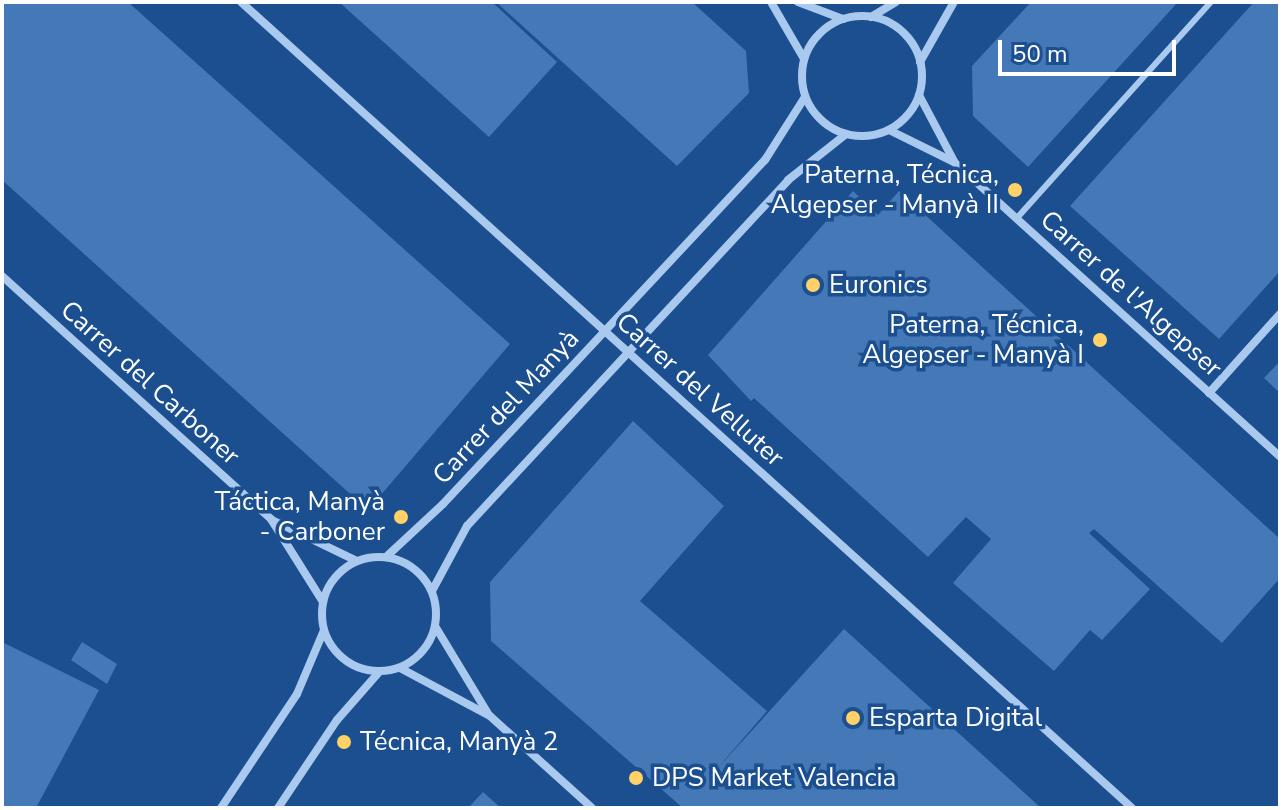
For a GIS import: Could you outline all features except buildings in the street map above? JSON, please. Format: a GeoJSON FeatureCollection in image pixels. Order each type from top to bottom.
{"type":"FeatureCollection","features":[{"type":"Feature","properties":{"kind":"street","name":"Carrer del Velluter"},"geometry":{"type":"LineString","coordinates":[[241,2],[1132,808]]}},
{"type":"Feature","properties":{"kind":"street"},"geometry":{"type":"LineString","coordinates":[[771,2],[804,59],[805,97],[828,126],[846,134],[889,130],[902,121],[919,95]]}},
{"type":"Feature","properties":{"kind":"street"},"geometry":{"type":"LineString","coordinates":[[798,2],[843,19]]}},
{"type":"Feature","properties":{"kind":"street"},"geometry":{"type":"LineString","coordinates":[[804,59],[826,28],[843,19],[871,17],[896,2]]}},
{"type":"Feature","properties":{"kind":"street"},"geometry":{"type":"LineString","coordinates":[[954,2],[920,62],[919,95],[954,162]]}},
{"type":"Feature","properties":{"kind":"street"},"geometry":{"type":"LineString","coordinates":[[871,17],[903,32],[920,62]]}},
{"type":"Feature","properties":{"kind":"street","name":"Carrer del Manyà"},"geometry":{"type":"LineString","coordinates":[[386,557],[443,504],[765,160],[805,97]]}},
{"type":"Feature","properties":{"kind":"street"},"geometry":{"type":"LineString","coordinates":[[889,130],[954,162]]}},
{"type":"Feature","properties":{"kind":"street","name":"Carrer del Manyà"},"geometry":{"type":"LineString","coordinates":[[432,591],[467,526],[788,180],[846,134]]}},
{"type":"Feature","properties":{"kind":"street","name":"Carrer de l'Algepser"},"geometry":{"type":"LineString","coordinates":[[954,162],[1280,457]]}},
{"type":"Feature","properties":{"kind":"street","name":"Carrer del Carboner"},"geometry":{"type":"LineString","coordinates":[[2,276],[271,519],[323,602]]}},
{"type":"Feature","properties":{"kind":"street"},"geometry":{"type":"LineString","coordinates":[[1209,393],[1280,314]]}},
{"type":"Feature","properties":{"kind":"street","name":"Carrer del Carboner"},"geometry":{"type":"LineString","coordinates":[[271,519],[357,561]]}},
{"type":"Feature","properties":{"kind":"street"},"geometry":{"type":"LineString","coordinates":[[221,808],[297,694],[324,630],[323,602],[336,578],[357,561],[386,557],[421,574],[432,591],[435,626],[429,644],[400,668],[380,671],[345,660],[324,630]]}},
{"type":"Feature","properties":{"kind":"street"},"geometry":{"type":"LineString","coordinates":[[435,626],[490,716]]}},
{"type":"Feature","properties":{"kind":"street"},"geometry":{"type":"LineString","coordinates":[[400,668],[490,716],[592,808]]}},
{"type":"Feature","properties":{"kind":"street"},"geometry":{"type":"LineString","coordinates":[[278,808],[337,720],[380,671]]}},
{"type":"Feature","properties":{"kind":"lane"},"geometry":{"type":"LineString","coordinates":[[1017,218],[1211,2]]}},
{"type":"Feature","properties":{"kind":"place","name":"Paterna, Técnica, Algepser - Manyà II"},"geometry":{"type":"Point","coordinates":[1015,190]}},
{"type":"Feature","properties":{"kind":"place","name":"Euronics"},"geometry":{"type":"Point","coordinates":[813,285]}},
{"type":"Feature","properties":{"kind":"place","name":"Paterna, Técnica, Algepser - Manyà I"},"geometry":{"type":"Point","coordinates":[1100,340]}},
{"type":"Feature","properties":{"kind":"place","name":"Táctica, Manyà - Carboner"},"geometry":{"type":"Point","coordinates":[401,517]}},
{"type":"Feature","properties":{"kind":"place","name":"Esparta Digital"},"geometry":{"type":"Point","coordinates":[853,718]}},
{"type":"Feature","properties":{"kind":"place","name":"Técnica, Manyà 2"},"geometry":{"type":"Point","coordinates":[344,742]}},
{"type":"Feature","properties":{"kind":"place","name":"DPS Market Valencia"},"geometry":{"type":"Point","coordinates":[636,778]}}]}
